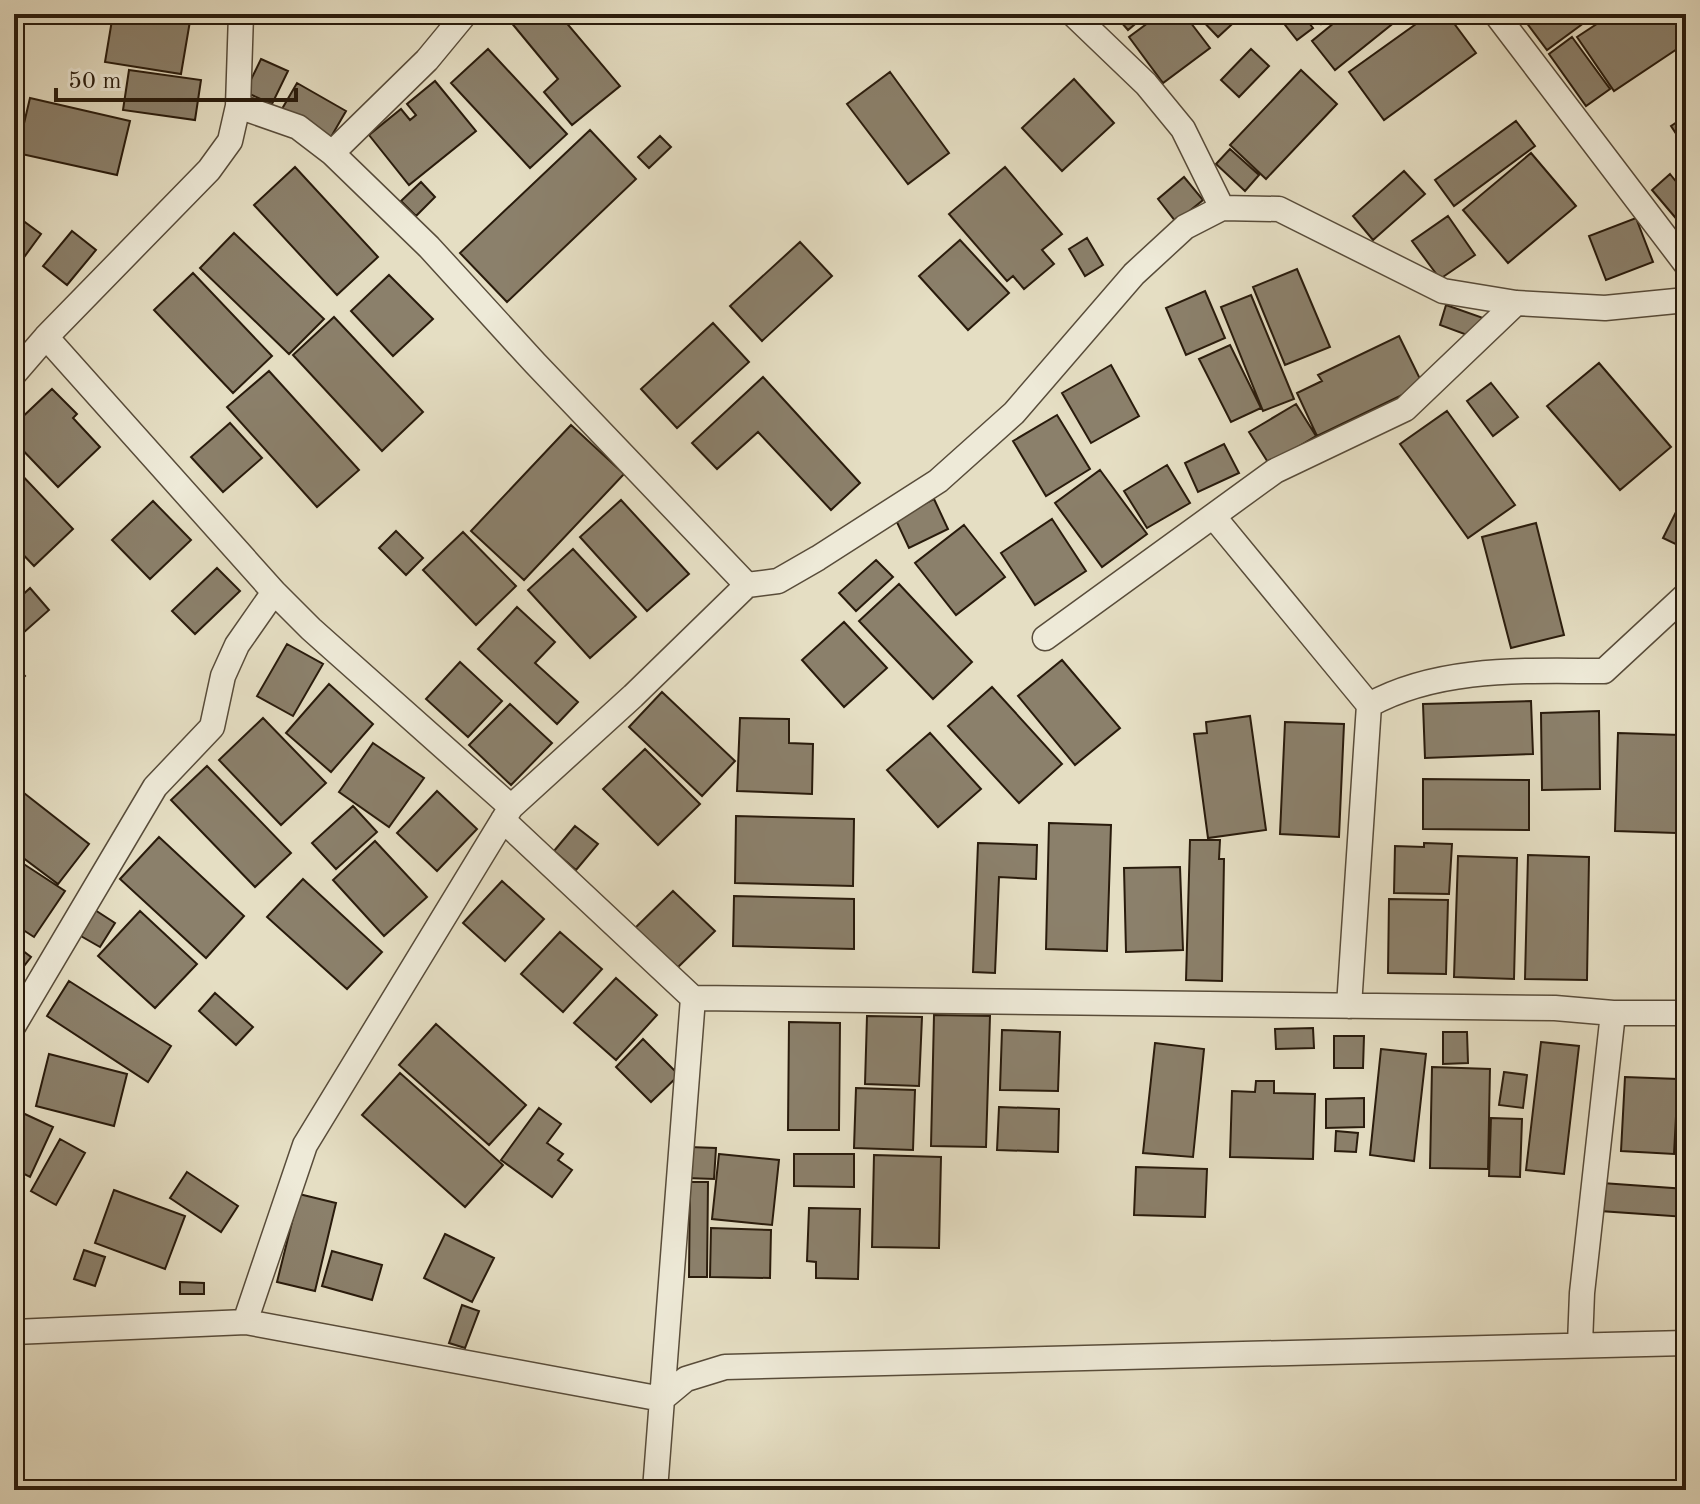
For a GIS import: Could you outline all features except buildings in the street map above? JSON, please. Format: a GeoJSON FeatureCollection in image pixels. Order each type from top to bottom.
{"type":"FeatureCollection","features":[{"type":"Feature","properties":{"kind":"street"},"geometry":{"type":"LineString","coordinates":[[14,374],[46,337],[209,170],[230,141],[238,106],[241,14]]}},
{"type":"Feature","properties":{"kind":"street"},"geometry":{"type":"LineString","coordinates":[[332,153],[427,60],[465,14]]}},
{"type":"Feature","properties":{"kind":"street"},"geometry":{"type":"LineString","coordinates":[[1073,14],[1146,84],[1183,129],[1222,208]]}},
{"type":"Feature","properties":{"kind":"street"},"geometry":{"type":"LineString","coordinates":[[1496,14],[1686,264]]}},
{"type":"Feature","properties":{"kind":"street"},"geometry":{"type":"LineString","coordinates":[[238,106],[298,127],[332,153],[429,247],[747,585]]}},
{"type":"Feature","properties":{"kind":"street"},"geometry":{"type":"LineString","coordinates":[[245,1322],[305,1145],[507,814],[747,585],[778,581],[938,481],[1014,413],[1134,274],[1185,227],[1222,208],[1279,209],[1443,291],[1516,303],[1605,308],[1686,300]]}},
{"type":"Feature","properties":{"kind":"street"},"geometry":{"type":"LineString","coordinates":[[1045,638],[1275,471],[1405,409],[1516,303]]}},
{"type":"Feature","properties":{"kind":"street"},"geometry":{"type":"LineString","coordinates":[[46,337],[274,592],[507,814],[693,998],[1555,1008],[1613,1013],[1686,1013]]}},
{"type":"Feature","properties":{"kind":"street"},"geometry":{"type":"LineString","coordinates":[[1213,516],[1369,705],[1349,1006]]}},
{"type":"Feature","properties":{"kind":"street"},"geometry":{"type":"LineString","coordinates":[[14,1025],[155,787],[212,727],[223,676],[237,645],[274,592]]}},
{"type":"Feature","properties":{"kind":"street"},"geometry":{"type":"LineString","coordinates":[[1369,705],[1394,691],[1490,671],[1604,671],[1686,595]]}},
{"type":"Feature","properties":{"kind":"street"},"geometry":{"type":"LineString","coordinates":[[655,1490],[693,998]]}},
{"type":"Feature","properties":{"kind":"street"},"geometry":{"type":"LineString","coordinates":[[1580,1344],[1582,1293],[1613,1013]]}},
{"type":"Feature","properties":{"kind":"street"},"geometry":{"type":"LineString","coordinates":[[14,1332],[245,1322],[662,1399]]}},
{"type":"Feature","properties":{"kind":"street"},"geometry":{"type":"LineString","coordinates":[[662,1399],[686,1379],[725,1367],[1686,1343]]}}]}
